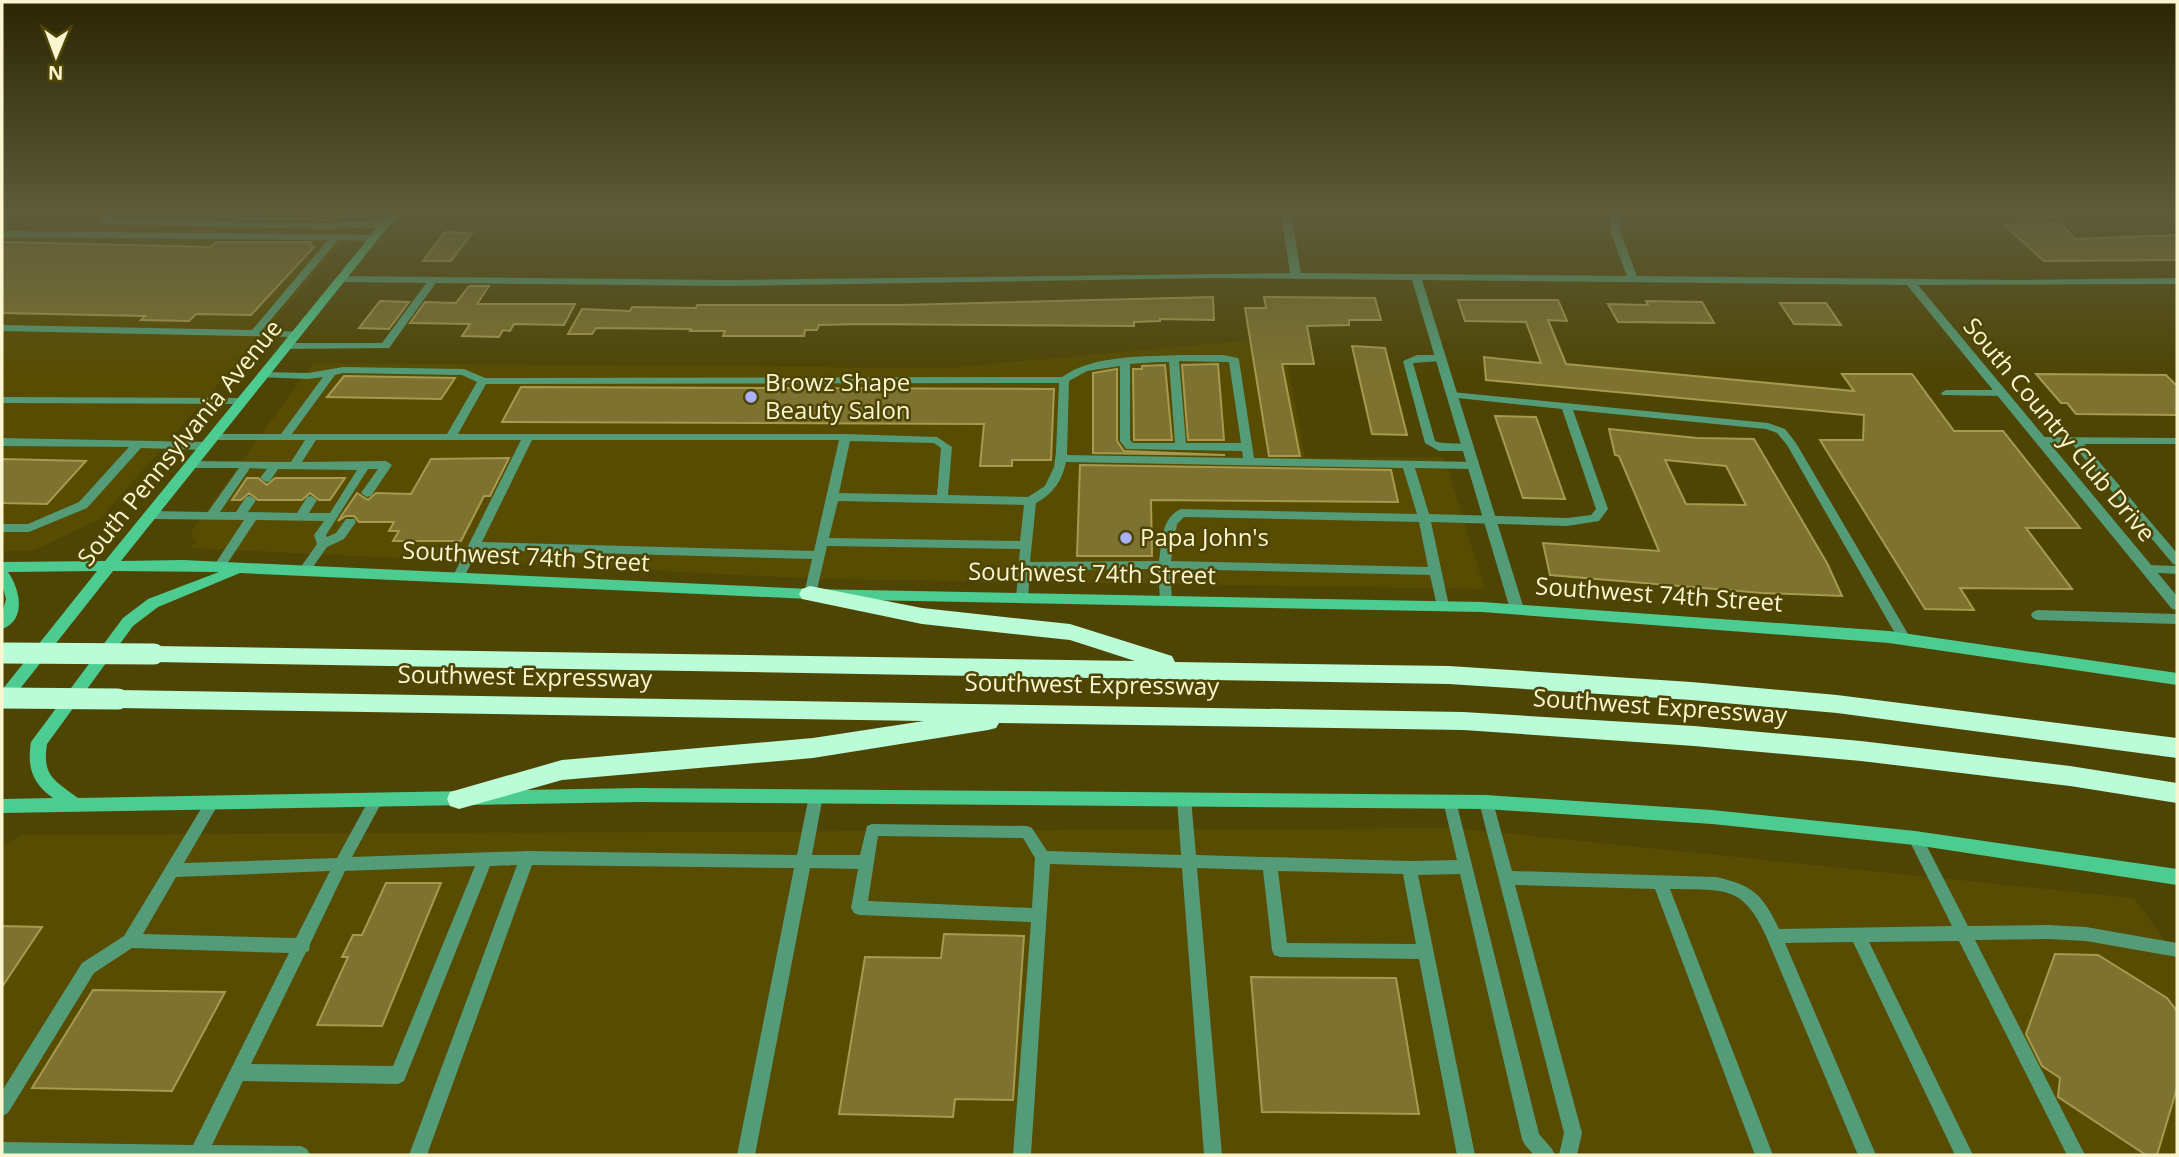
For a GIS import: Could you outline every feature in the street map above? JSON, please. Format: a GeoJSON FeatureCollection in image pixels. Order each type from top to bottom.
{"type":"FeatureCollection","features":[{"type":"Feature","properties":{"kind":"highway"},"geometry":{"type":"LineString","coordinates":[[810,594],[922,616],[1070,632],[1186,670]]}},
{"type":"Feature","properties":{"kind":"highway","name":"Southwest Expressway"},"geometry":{"type":"LineString","coordinates":[[2,653],[1449,675],[1850,705],[2177,748]]}},
{"type":"Feature","properties":{"kind":"highway","name":"Southwest Expressway"},"geometry":{"type":"LineString","coordinates":[[2,700],[118,699],[1462,720],[1861,751],[2177,793]]}},
{"type":"Feature","properties":{"kind":"highway"},"geometry":{"type":"LineString","coordinates":[[458,799],[562,770],[813,748],[1048,712]]}},
{"type":"Feature","properties":{"kind":"main road","name":"South Pennsylvania Avenue"},"geometry":{"type":"LineString","coordinates":[[2,700],[350,267]]}},
{"type":"Feature","properties":{"kind":"main road","name":"Southwest 74th Street"},"geometry":{"type":"LineString","coordinates":[[2,567],[111,564],[810,594],[1517,609],[1905,639],[2177,679]]}},
{"type":"Feature","properties":{"kind":"main road"},"geometry":{"type":"LineString","coordinates":[[77,806],[40,778],[36,760],[39,742],[128,622],[153,604],[242,568]]}},
{"type":"Feature","properties":{"kind":"main road"},"geometry":{"type":"LineString","coordinates":[[2,574],[13,587],[13,598],[12,607],[2,624]]}},
{"type":"Feature","properties":{"kind":"main road"},"geometry":{"type":"LineString","coordinates":[[2,806],[641,795],[1486,802],[1712,817],[1915,838],[2177,877]]}},
{"type":"Feature","properties":{"kind":"street"},"geometry":{"type":"LineString","coordinates":[[1295,267],[1296,276]]}},
{"type":"Feature","properties":{"kind":"street"},"geometry":{"type":"LineString","coordinates":[[1628,267],[1633,279]]}},
{"type":"Feature","properties":{"kind":"street"},"geometry":{"type":"LineString","coordinates":[[340,279],[729,283],[1117,276],[1296,276],[2177,281]]}},
{"type":"Feature","properties":{"kind":"street"},"geometry":{"type":"LineString","coordinates":[[1416,277],[1517,609]]}},
{"type":"Feature","properties":{"kind":"street","name":"South Country Club Drive"},"geometry":{"type":"LineString","coordinates":[[1909,281],[2177,605]]}},
{"type":"Feature","properties":{"kind":"lane"},"geometry":{"type":"LineString","coordinates":[[255,333],[311,267]]}},
{"type":"Feature","properties":{"kind":"lane"},"geometry":{"type":"LineString","coordinates":[[285,346],[385,346],[433,280]]}},
{"type":"Feature","properties":{"kind":"lane"},"geometry":{"type":"LineString","coordinates":[[2,328],[295,334]]}},
{"type":"Feature","properties":{"kind":"lane"},"geometry":{"type":"LineString","coordinates":[[262,375],[464,372],[484,381],[1064,380],[1084,368],[1224,356],[1234,360],[1249,461]]}},
{"type":"Feature","properties":{"kind":"lane"},"geometry":{"type":"LineString","coordinates":[[1440,358],[1417,358],[1408,361],[1430,443],[1439,447],[1468,448]]}},
{"type":"Feature","properties":{"kind":"lane"},"geometry":{"type":"LineString","coordinates":[[1174,359],[1181,447]]}},
{"type":"Feature","properties":{"kind":"lane"},"geometry":{"type":"LineString","coordinates":[[1125,364],[1125,441],[1130,447],[1247,447]]}},
{"type":"Feature","properties":{"kind":"lane"},"geometry":{"type":"LineString","coordinates":[[284,437],[332,372]]}},
{"type":"Feature","properties":{"kind":"lane"},"geometry":{"type":"LineString","coordinates":[[833,498],[1030,501],[1048,490],[1058,474],[1064,380]]}},
{"type":"Feature","properties":{"kind":"lane"},"geometry":{"type":"LineString","coordinates":[[450,438],[484,381]]}},
{"type":"Feature","properties":{"kind":"lane"},"geometry":{"type":"LineString","coordinates":[[1946,393],[2001,393]]}},
{"type":"Feature","properties":{"kind":"lane"},"geometry":{"type":"LineString","coordinates":[[1452,395],[1768,426],[1781,431],[1791,443],[1905,639]]}},
{"type":"Feature","properties":{"kind":"lane"},"geometry":{"type":"LineString","coordinates":[[2,400],[240,401]]}},
{"type":"Feature","properties":{"kind":"lane"},"geometry":{"type":"LineString","coordinates":[[1166,600],[1164,565],[1171,522],[1181,513],[1489,518],[1567,522],[1595,518],[1602,509],[1566,406]]}},
{"type":"Feature","properties":{"kind":"lane"},"geometry":{"type":"LineString","coordinates":[[2,442],[138,444],[284,437],[845,437],[937,440],[947,447],[942,500]]}},
{"type":"Feature","properties":{"kind":"lane"},"geometry":{"type":"LineString","coordinates":[[810,594],[845,437]]}},
{"type":"Feature","properties":{"kind":"lane"},"geometry":{"type":"LineString","coordinates":[[294,465],[312,438]]}},
{"type":"Feature","properties":{"kind":"lane"},"geometry":{"type":"LineString","coordinates":[[458,578],[528,439]]}},
{"type":"Feature","properties":{"kind":"lane"},"geometry":{"type":"LineString","coordinates":[[2040,440],[2177,441]]}},
{"type":"Feature","properties":{"kind":"lane"},"geometry":{"type":"LineString","coordinates":[[2076,440],[2177,561]]}},
{"type":"Feature","properties":{"kind":"lane"},"geometry":{"type":"LineString","coordinates":[[2,528],[29,528],[83,505],[138,444]]}},
{"type":"Feature","properties":{"kind":"lane"},"geometry":{"type":"LineString","coordinates":[[1061,458],[1473,465]]}},
{"type":"Feature","properties":{"kind":"lane"},"geometry":{"type":"LineString","coordinates":[[191,464],[386,465],[368,493]]}},
{"type":"Feature","properties":{"kind":"lane"},"geometry":{"type":"LineString","coordinates":[[1408,464],[1443,606]]}},
{"type":"Feature","properties":{"kind":"lane"},"geometry":{"type":"LineString","coordinates":[[211,516],[247,465]]}},
{"type":"Feature","properties":{"kind":"lane"},"geometry":{"type":"LineString","coordinates":[[266,478],[275,465]]}},
{"type":"Feature","properties":{"kind":"lane"},"geometry":{"type":"LineString","coordinates":[[326,478],[334,465]]}},
{"type":"Feature","properties":{"kind":"lane"},"geometry":{"type":"LineString","coordinates":[[323,544],[320,535],[365,466]]}},
{"type":"Feature","properties":{"kind":"lane"},"geometry":{"type":"LineString","coordinates":[[239,516],[250,500]]}},
{"type":"Feature","properties":{"kind":"lane"},"geometry":{"type":"LineString","coordinates":[[300,517],[312,500]]}},
{"type":"Feature","properties":{"kind":"lane"},"geometry":{"type":"LineString","coordinates":[[1023,597],[1030,501]]}},
{"type":"Feature","properties":{"kind":"lane"},"geometry":{"type":"LineString","coordinates":[[150,514],[333,517]]}},
{"type":"Feature","properties":{"kind":"lane"},"geometry":{"type":"LineString","coordinates":[[219,567],[253,516]]}},
{"type":"Feature","properties":{"kind":"lane"},"geometry":{"type":"LineString","coordinates":[[304,571],[323,544],[340,536],[350,522]]}},
{"type":"Feature","properties":{"kind":"lane"},"geometry":{"type":"LineString","coordinates":[[822,542],[1026,545]]}},
{"type":"Feature","properties":{"kind":"lane"},"geometry":{"type":"LineString","coordinates":[[474,546],[819,555]]}},
{"type":"Feature","properties":{"kind":"lane"},"geometry":{"type":"LineString","coordinates":[[1024,566],[1164,565],[1435,571]]}},
{"type":"Feature","properties":{"kind":"lane"},"geometry":{"type":"LineString","coordinates":[[2147,569],[2177,570]]}},
{"type":"Feature","properties":{"kind":"lane"},"geometry":{"type":"LineString","coordinates":[[2037,615],[2177,619]]}},
{"type":"Feature","properties":{"kind":"lane"},"geometry":{"type":"LineString","coordinates":[[746,1155],[816,796]]}},
{"type":"Feature","properties":{"kind":"lane"},"geometry":{"type":"LineString","coordinates":[[1184,799],[1213,1155]]}},
{"type":"Feature","properties":{"kind":"lane"},"geometry":{"type":"LineString","coordinates":[[198,1154],[303,946],[341,864],[376,800]]}},
{"type":"Feature","properties":{"kind":"lane"},"geometry":{"type":"LineString","coordinates":[[1450,801],[1531,1139],[1546,1155]]}},
{"type":"Feature","properties":{"kind":"lane"},"geometry":{"type":"LineString","coordinates":[[1486,802],[1573,1133],[1568,1155]]}},
{"type":"Feature","properties":{"kind":"lane"},"geometry":{"type":"LineString","coordinates":[[2,1107],[88,968],[130,941],[212,803]]}},
{"type":"Feature","properties":{"kind":"lane"},"geometry":{"type":"LineString","coordinates":[[1022,1155],[1039,915],[1043,857],[1027,832],[872,830],[859,908],[1039,915]]}},
{"type":"Feature","properties":{"kind":"lane"},"geometry":{"type":"LineString","coordinates":[[1915,838],[2076,1155]]}},
{"type":"Feature","properties":{"kind":"lane"},"geometry":{"type":"LineString","coordinates":[[1043,857],[1270,865],[1465,867]]}},
{"type":"Feature","properties":{"kind":"lane"},"geometry":{"type":"LineString","coordinates":[[418,1155],[527,858]]}},
{"type":"Feature","properties":{"kind":"lane"},"geometry":{"type":"LineString","coordinates":[[172,870],[527,858],[866,862]]}},
{"type":"Feature","properties":{"kind":"lane"},"geometry":{"type":"LineString","coordinates":[[240,1072],[398,1075],[485,859]]}},
{"type":"Feature","properties":{"kind":"lane"},"geometry":{"type":"LineString","coordinates":[[1270,865],[1280,950],[1425,952]]}},
{"type":"Feature","properties":{"kind":"lane"},"geometry":{"type":"LineString","coordinates":[[1409,868],[1466,1155]]}},
{"type":"Feature","properties":{"kind":"lane"},"geometry":{"type":"LineString","coordinates":[[1506,878],[1716,884],[1741,888],[1759,902],[1867,1155]]}},
{"type":"Feature","properties":{"kind":"lane"},"geometry":{"type":"LineString","coordinates":[[1660,882],[1764,1155]]}},
{"type":"Feature","properties":{"kind":"lane"},"geometry":{"type":"LineString","coordinates":[[1774,936],[2086,934],[2177,950]]}},
{"type":"Feature","properties":{"kind":"lane"},"geometry":{"type":"LineString","coordinates":[[1858,935],[1964,1155]]}},
{"type":"Feature","properties":{"kind":"lane"},"geometry":{"type":"LineString","coordinates":[[130,941],[303,946]]}},
{"type":"Feature","properties":{"kind":"lane"},"geometry":{"type":"LineString","coordinates":[[2,1151],[300,1155]]}},
{"type":"Feature","properties":{"kind":"shaded area"},"geometry":{"type":"Polygon","coordinates":[[[2,267],[321,267],[100,519],[33,551],[2,551],[2,267]]]}},
{"type":"Feature","properties":{"kind":"shaded area"},"geometry":{"type":"Polygon","coordinates":[[[1251,340],[1284,343],[1305,458],[1444,457],[1485,589],[822,579],[191,548],[197,540],[193,539],[191,533],[194,528],[313,363],[947,368],[1251,340]]]}},
{"type":"Feature","properties":{"kind":"shaded area"},"geometry":{"type":"Polygon","coordinates":[[[1455,828],[2134,898],[2177,957],[2177,1155],[2,1155],[2,846],[22,835],[1455,828]]]}},
{"type":"Feature","properties":{"kind":"building"},"geometry":{"type":"Polygon","coordinates":[[[2,267],[295,267],[251,315],[196,314],[189,321],[141,320],[145,316],[2,313],[2,267]]]}},
{"type":"Feature","properties":{"kind":"building"},"geometry":{"type":"Polygon","coordinates":[[[469,286],[489,286],[477,304],[575,304],[564,325],[514,324],[510,331],[503,330],[499,337],[462,336],[470,324],[410,323],[425,302],[456,303],[469,286]]]}},
{"type":"Feature","properties":{"kind":"building"},"geometry":{"type":"Polygon","coordinates":[[[1213,297],[1214,320],[1160,319],[1134,322],[1134,326],[862,324],[819,325],[817,330],[805,330],[804,336],[723,336],[725,331],[596,328],[592,334],[568,334],[582,309],[630,311],[632,307],[696,308],[697,305],[902,305],[1213,297]]]}},
{"type":"Feature","properties":{"kind":"building"},"geometry":{"type":"Polygon","coordinates":[[[1264,297],[1375,298],[1381,320],[1349,320],[1349,325],[1307,326],[1314,364],[1282,364],[1300,456],[1269,456],[1245,308],[1266,308],[1264,297]]]}},
{"type":"Feature","properties":{"kind":"building"},"geometry":{"type":"Polygon","coordinates":[[[1458,300],[1558,300],[1567,321],[1548,320],[1566,364],[1854,391],[1842,374],[1912,374],[1954,431],[2003,431],[2080,528],[2026,528],[2072,589],[1960,588],[1974,610],[1925,609],[1820,440],[1863,440],[1864,415],[1486,380],[1484,357],[1541,363],[1526,322],[1465,321],[1458,300]]]}},
{"type":"Feature","properties":{"kind":"building"},"geometry":{"type":"Polygon","coordinates":[[[380,301],[409,302],[389,329],[359,328],[380,301]]]}},
{"type":"Feature","properties":{"kind":"building"},"geometry":{"type":"Polygon","coordinates":[[[1646,301],[1702,302],[1714,323],[1618,322],[1608,304],[1648,305],[1646,301]]]}},
{"type":"Feature","properties":{"kind":"building"},"geometry":{"type":"Polygon","coordinates":[[[1780,303],[1826,303],[1841,325],[1794,324],[1780,303]]]}},
{"type":"Feature","properties":{"kind":"building"},"geometry":{"type":"Polygon","coordinates":[[[1352,346],[1385,348],[1407,435],[1372,434],[1352,346]]]}},
{"type":"Feature","properties":{"kind":"building"},"geometry":{"type":"Polygon","coordinates":[[[1218,364],[1224,440],[1188,440],[1182,365],[1218,364]]]}},
{"type":"Feature","properties":{"kind":"building"},"geometry":{"type":"Polygon","coordinates":[[[1165,365],[1172,440],[1134,440],[1133,369],[1165,365]]]}},
{"type":"Feature","properties":{"kind":"building"},"geometry":{"type":"Polygon","coordinates":[[[1117,369],[1117,441],[1124,451],[1225,455],[1093,453],[1093,373],[1117,369]]]}},
{"type":"Feature","properties":{"kind":"building"},"geometry":{"type":"Polygon","coordinates":[[[2036,374],[2166,375],[2177,386],[2177,415],[2076,414],[2067,403],[2061,403],[2036,374]]]}},
{"type":"Feature","properties":{"kind":"building"},"geometry":{"type":"Polygon","coordinates":[[[344,376],[455,378],[441,399],[327,397],[344,376]]]}},
{"type":"Feature","properties":{"kind":"building"},"geometry":{"type":"Polygon","coordinates":[[[521,387],[1054,389],[1051,460],[1012,460],[1012,466],[980,466],[984,424],[502,422],[521,387]]]}},
{"type":"Feature","properties":{"kind":"building"},"geometry":{"type":"Polygon","coordinates":[[[1495,416],[1536,417],[1565,499],[1523,498],[1495,416]]]}},
{"type":"Feature","properties":{"kind":"building"},"geometry":{"type":"Polygon","coordinates":[[[1609,429],[1697,438],[1754,439],[1827,563],[1842,596],[1762,593],[1550,575],[1543,543],[1659,551],[1619,456],[1615,455],[1609,429]],[[1665,460],[1686,504],[1746,505],[1726,466],[1665,460]]]}},
{"type":"Feature","properties":{"kind":"building"},"geometry":{"type":"Polygon","coordinates":[[[509,458],[490,496],[484,496],[461,541],[393,541],[399,531],[389,531],[394,522],[359,522],[354,516],[346,516],[338,521],[357,493],[368,500],[376,493],[411,494],[431,459],[509,458]]]}},
{"type":"Feature","properties":{"kind":"building"},"geometry":{"type":"Polygon","coordinates":[[[2,459],[86,461],[47,504],[2,503],[2,459]]]}},
{"type":"Feature","properties":{"kind":"building"},"geometry":{"type":"Polygon","coordinates":[[[1080,465],[1391,470],[1398,502],[1151,500],[1152,556],[1077,556],[1080,465]]]}},
{"type":"Feature","properties":{"kind":"building"},"geometry":{"type":"Polygon","coordinates":[[[247,478],[258,478],[267,485],[275,478],[345,478],[330,500],[319,500],[310,493],[302,500],[258,500],[249,493],[241,500],[232,500],[247,478]]]}},
{"type":"Feature","properties":{"kind":"building"},"geometry":{"type":"Polygon","coordinates":[[[386,883],[441,883],[382,1026],[317,1025],[348,957],[342,957],[353,935],[362,935],[386,883]]]}},
{"type":"Feature","properties":{"kind":"building"},"geometry":{"type":"Polygon","coordinates":[[[2,926],[42,927],[2,987],[2,926]]]}},
{"type":"Feature","properties":{"kind":"building"},"geometry":{"type":"Polygon","coordinates":[[[944,934],[1024,936],[1013,1100],[955,1099],[953,1117],[839,1114],[865,957],[941,958],[944,934]]]}},
{"type":"Feature","properties":{"kind":"building"},"geometry":{"type":"Polygon","coordinates":[[[2055,954],[2098,955],[2167,998],[2177,1011],[2177,1088],[2157,1155],[2146,1155],[2058,1097],[2060,1078],[2042,1066],[2026,1034],[2055,954]]]}},
{"type":"Feature","properties":{"kind":"building"},"geometry":{"type":"Polygon","coordinates":[[[1251,977],[1396,978],[1419,1114],[1262,1112],[1251,977]]]}},
{"type":"Feature","properties":{"kind":"building"},"geometry":{"type":"Polygon","coordinates":[[[93,990],[225,992],[172,1091],[32,1088],[93,990]]]}},
{"type":"Feature","properties":{"kind":"place","name":"Browz Shape Beauty Salon"},"geometry":{"type":"Point","coordinates":[751,397]}},
{"type":"Feature","properties":{"kind":"place","name":"Papa John's"},"geometry":{"type":"Point","coordinates":[1126,538]}}]}
